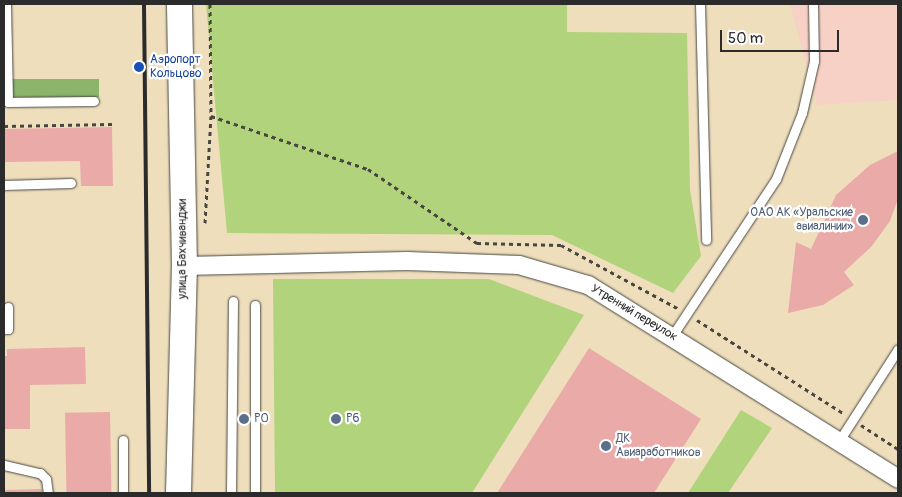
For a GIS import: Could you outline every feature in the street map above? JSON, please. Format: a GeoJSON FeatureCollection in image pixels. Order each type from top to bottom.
{"type":"FeatureCollection","features":[{"type":"Feature","properties":{"kind":"main road","name":"улица Бахчиванджи"},"geometry":{"type":"LineString","coordinates":[[178,493],[184,266],[179,4]]}},
{"type":"Feature","properties":{"kind":"street","name":"Утренний переулок"},"geometry":{"type":"LineString","coordinates":[[184,266],[407,261],[519,265],[588,285],[898,479]]}},
{"type":"Feature","properties":{"kind":"lane"},"geometry":{"type":"LineString","coordinates":[[6,4],[6,102],[94,101]]}},
{"type":"Feature","properties":{"kind":"lane"},"geometry":{"type":"LineString","coordinates":[[700,4],[706,240]]}},
{"type":"Feature","properties":{"kind":"lane"},"geometry":{"type":"LineString","coordinates":[[672,336],[685,312],[776,179],[802,113],[814,61],[813,4]]}},
{"type":"Feature","properties":{"kind":"lane"},"geometry":{"type":"LineString","coordinates":[[4,185],[71,183]]}},
{"type":"Feature","properties":{"kind":"lane"},"geometry":{"type":"LineString","coordinates":[[231,493],[234,302]]}},
{"type":"Feature","properties":{"kind":"lane"},"geometry":{"type":"LineString","coordinates":[[255,305],[255,493]]}},
{"type":"Feature","properties":{"kind":"lane"},"geometry":{"type":"LineString","coordinates":[[4,329],[8,329],[8,307]]}},
{"type":"Feature","properties":{"kind":"lane"},"geometry":{"type":"LineString","coordinates":[[839,441],[898,349]]}},
{"type":"Feature","properties":{"kind":"lane"},"geometry":{"type":"LineString","coordinates":[[123,440],[123,493]]}},
{"type":"Feature","properties":{"kind":"lane"},"geometry":{"type":"LineString","coordinates":[[4,465],[40,473],[46,479],[48,493]]}},
{"type":"Feature","properties":{"kind":"path"},"geometry":{"type":"LineString","coordinates":[[210,4],[211,116],[368,169],[478,243],[561,245],[685,312],[898,449]]}},
{"type":"Feature","properties":{"kind":"path"},"geometry":{"type":"LineString","coordinates":[[4,126],[112,124]]}},
{"type":"Feature","properties":{"kind":"shaded area"},"geometry":{"type":"Polygon","coordinates":[[[790,4],[898,4],[898,100],[817,105],[790,4]]]}},
{"type":"Feature","properties":{"kind":"green space"},"geometry":{"type":"Polygon","coordinates":[[[206,4],[567,4],[567,32],[687,33],[690,190],[701,256],[673,293],[552,235],[227,233],[206,4]]]}},
{"type":"Feature","properties":{"kind":"green space"},"geometry":{"type":"Polygon","coordinates":[[[4,79],[99,79],[99,97],[4,97],[4,79]]]}},
{"type":"Feature","properties":{"kind":"green space"},"geometry":{"type":"Polygon","coordinates":[[[273,279],[489,279],[584,315],[472,493],[275,493],[273,279]]]}},
{"type":"Feature","properties":{"kind":"green space"},"geometry":{"type":"Polygon","coordinates":[[[741,410],[772,428],[728,493],[688,493],[741,410]]]}},
{"type":"Feature","properties":{"kind":"building"},"geometry":{"type":"Polygon","coordinates":[[[112,127],[113,186],[81,186],[80,161],[4,162],[4,129],[112,127]]]}},
{"type":"Feature","properties":{"kind":"building"},"geometry":{"type":"Polygon","coordinates":[[[898,151],[898,199],[890,221],[872,246],[844,272],[854,285],[823,305],[788,313],[796,242],[811,249],[836,195],[870,165],[898,151]]]}},
{"type":"Feature","properties":{"kind":"building"},"geometry":{"type":"Polygon","coordinates":[[[85,347],[86,384],[30,385],[30,429],[4,429],[4,356],[7,356],[7,349],[85,347]]]}},
{"type":"Feature","properties":{"kind":"building"},"geometry":{"type":"Polygon","coordinates":[[[589,348],[701,419],[654,493],[497,493],[589,348]]]}},
{"type":"Feature","properties":{"kind":"building"},"geometry":{"type":"Polygon","coordinates":[[[110,412],[111,493],[66,493],[65,413],[110,412]]]}},
{"type":"Feature","properties":{"kind":"building"},"geometry":{"type":"Polygon","coordinates":[[[42,489],[42,493],[4,493],[4,490],[42,489]]]}},
{"type":"Feature","properties":{"kind":"railway"},"geometry":{"type":"LineString","coordinates":[[144,4],[149,493]]}},
{"type":"Feature","properties":{"kind":"place","name":"Аэропорт Кольцово"},"geometry":{"type":"Point","coordinates":[139,67]}},
{"type":"Feature","properties":{"kind":"place","name":"ОАО АК «Уральские авиалинии»"},"geometry":{"type":"Point","coordinates":[863,220]}},
{"type":"Feature","properties":{"kind":"place","name":"P0"},"geometry":{"type":"Point","coordinates":[244,419]}},
{"type":"Feature","properties":{"kind":"place","name":"P6"},"geometry":{"type":"Point","coordinates":[336,419]}},
{"type":"Feature","properties":{"kind":"place","name":"ДК Авиаработников"},"geometry":{"type":"Point","coordinates":[606,446]}}]}
